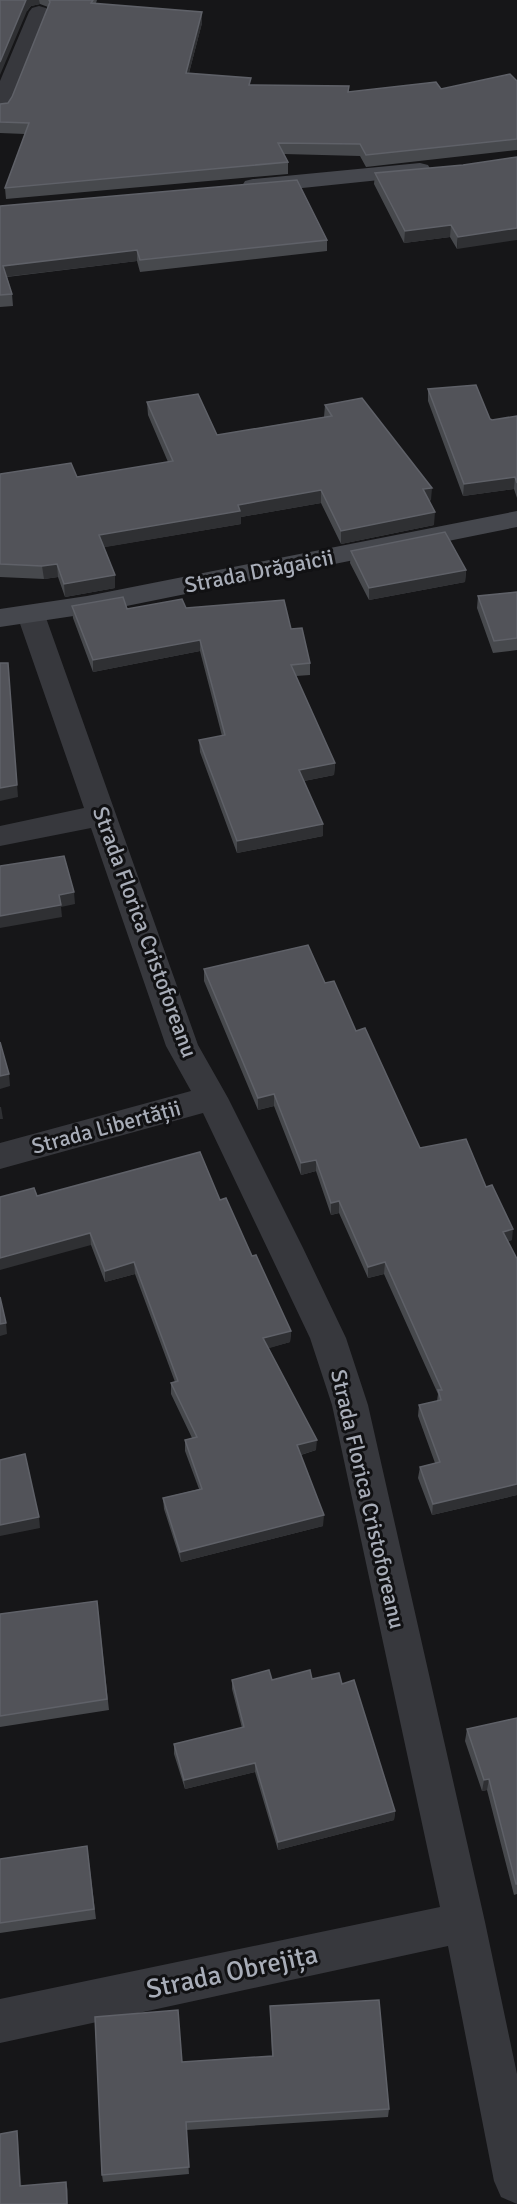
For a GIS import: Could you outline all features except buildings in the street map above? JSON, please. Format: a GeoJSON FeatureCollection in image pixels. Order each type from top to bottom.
{"type":"FeatureCollection","features":[{"type":"Feature","properties":{"kind":"street"},"geometry":{"type":"LineString","coordinates":[[0,107],[39,12]]}},
{"type":"Feature","properties":{"kind":"street"},"geometry":{"type":"LineString","coordinates":[[237,187],[439,169]]}},
{"type":"Feature","properties":{"kind":"street","name":"Strada Drăgaicii"},"geometry":{"type":"LineString","coordinates":[[15,616],[517,519]]}},
{"type":"Feature","properties":{"kind":"street","name":"Strada Florica Cristoforeanu"},"geometry":{"type":"LineString","coordinates":[[15,616],[102,815],[182,1046],[212,1098],[324,1328],[350,1405],[464,1922],[517,2181]]}},
{"type":"Feature","properties":{"kind":"street"},"geometry":{"type":"LineString","coordinates":[[0,836],[102,815]]}},
{"type":"Feature","properties":{"kind":"street","name":"Strada Libertății"},"geometry":{"type":"LineString","coordinates":[[0,1156],[212,1098]]}},
{"type":"Feature","properties":{"kind":"street","name":"Strada Obrejița"},"geometry":{"type":"LineString","coordinates":[[0,2021],[464,1922]]}}]}
